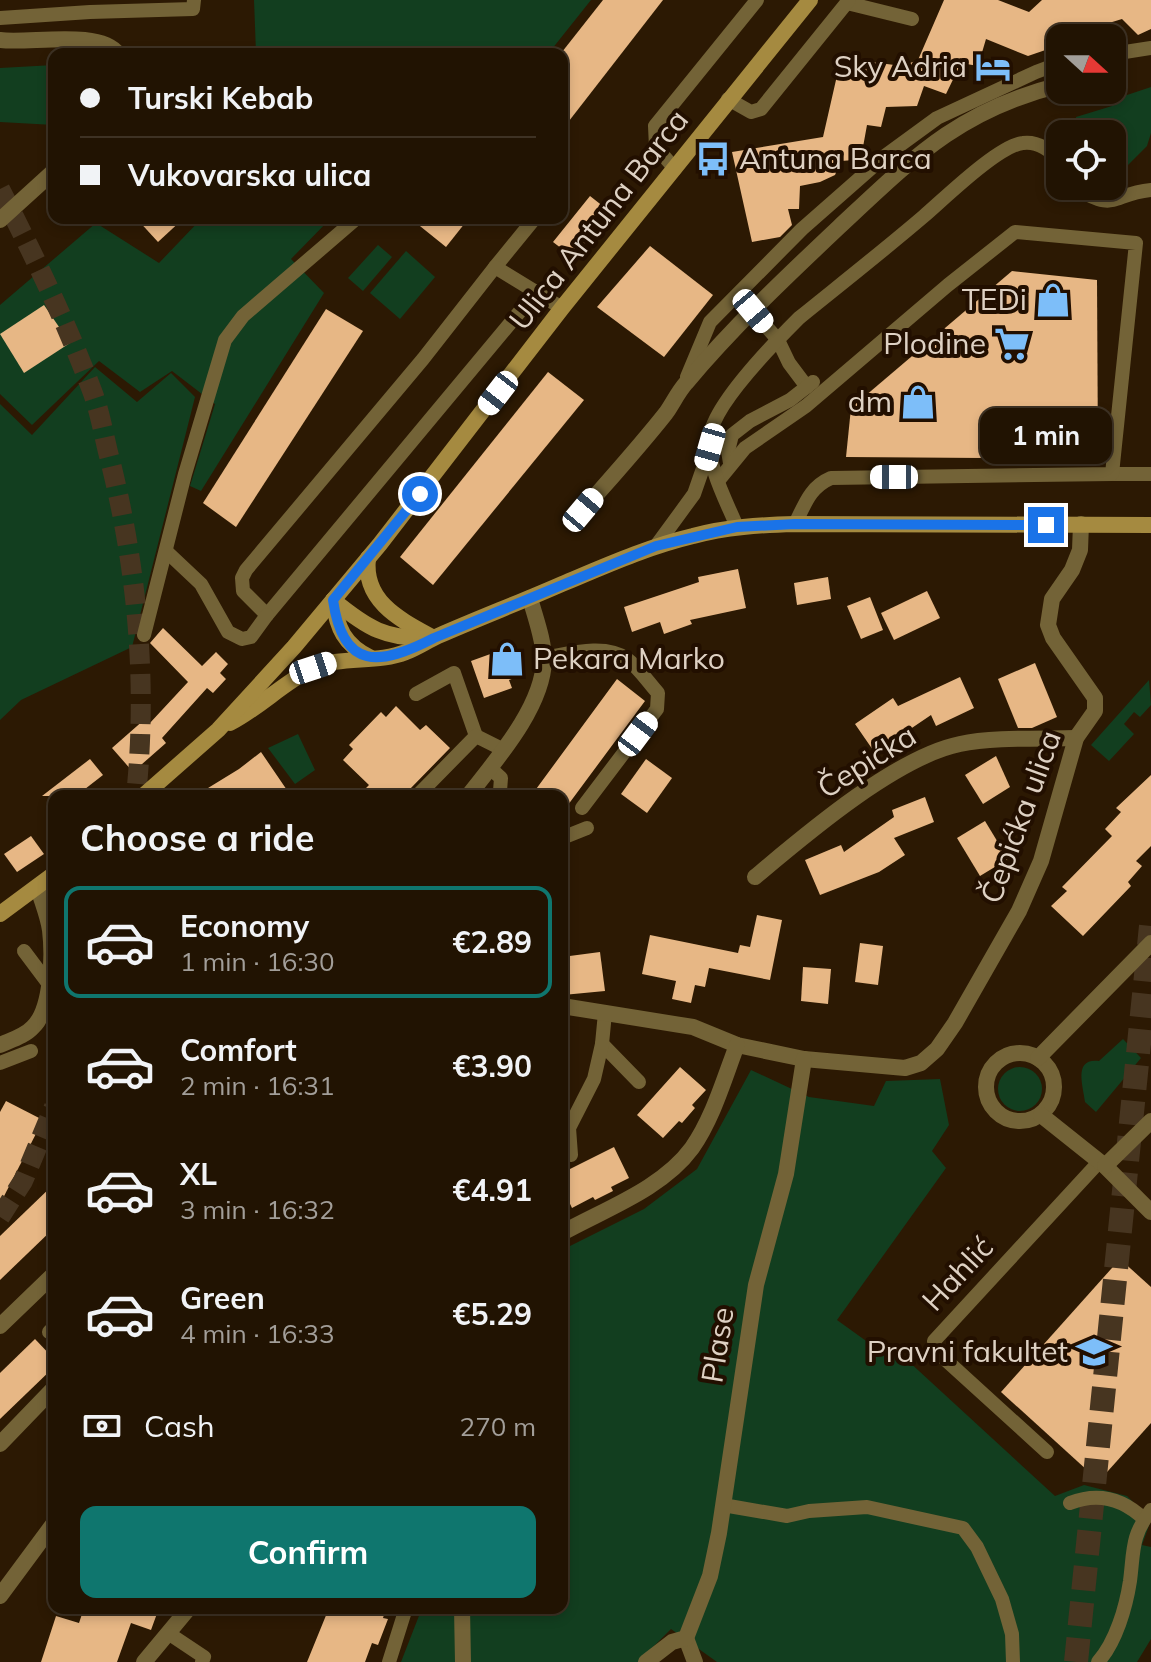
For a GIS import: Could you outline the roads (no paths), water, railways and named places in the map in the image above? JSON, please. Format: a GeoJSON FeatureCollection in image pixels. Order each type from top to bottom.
{"type":"FeatureCollection","features":[{"type":"Feature","properties":{"kind":"main road","name":"Ulica Antuna Barca"},"geometry":{"type":"LineString","coordinates":[[218,730],[294,647],[368,558],[562,308],[810,0]]}},
{"type":"Feature","properties":{"kind":"main road"},"geometry":{"type":"LineString","coordinates":[[150,790],[218,730],[254,710],[313,668],[340,661],[405,653],[434,638],[656,546],[737,527],[795,524],[1151,525]]}},
{"type":"Feature","properties":{"kind":"main road"},"geometry":{"type":"LineString","coordinates":[[368,558],[366,576],[378,599],[400,618],[434,638]]}},
{"type":"Feature","properties":{"kind":"main road"},"geometry":{"type":"LineString","coordinates":[[333,600],[362,624],[383,634],[434,638]]}},
{"type":"Feature","properties":{"kind":"main road"},"geometry":{"type":"LineString","coordinates":[[333,600],[337,625],[345,640],[358,652],[372,658]]}},
{"type":"Feature","properties":{"kind":"main road"},"geometry":{"type":"LineString","coordinates":[[0,914],[48,879]]}},
{"type":"Feature","properties":{"kind":"street"},"geometry":{"type":"LineString","coordinates":[[0,40],[84,40],[101,42],[113,48]]}},
{"type":"Feature","properties":{"kind":"street"},"geometry":{"type":"LineString","coordinates":[[583,510],[666,412],[684,385],[753,311],[912,159],[983,111],[1046,88]]}},
{"type":"Feature","properties":{"kind":"street"},"geometry":{"type":"LineString","coordinates":[[0,220],[48,176]]}},
{"type":"Feature","properties":{"kind":"street","name":"Čepićka ulica"},"geometry":{"type":"LineString","coordinates":[[804,1059],[905,1068],[921,1063],[937,1049],[955,1023],[1019,911],[1041,861],[1076,738],[1097,704],[1053,638],[1048,625],[1048,613],[1059,585],[1072,570],[1080,550],[1081,524]]}},
{"type":"Feature","properties":{"kind":"street"},"geometry":{"type":"LineString","coordinates":[[473,790],[504,750],[540,684],[544,658],[530,598]]}},
{"type":"Feature","properties":{"kind":"street","name":"Čepićka"},"geometry":{"type":"LineString","coordinates":[[755,877],[807,834],[879,782],[938,750],[963,743],[1076,738]]}},
{"type":"Feature","properties":{"kind":"street"},"geometry":{"type":"LineString","coordinates":[[38,888],[48,924]]}},
{"type":"Feature","properties":{"kind":"street"},"geometry":{"type":"LineString","coordinates":[[1038,1058],[1151,943]]}},
{"type":"Feature","properties":{"kind":"street"},"geometry":{"type":"LineString","coordinates":[[0,1045],[32,1029],[41,1017],[48,983]]}},
{"type":"Feature","properties":{"kind":"street"},"geometry":{"type":"LineString","coordinates":[[568,1007],[693,1027],[737,1045],[804,1059]]}},
{"type":"Feature","properties":{"kind":"street"},"geometry":{"type":"LineString","coordinates":[[568,1230],[661,1179],[678,1164],[707,1120],[737,1045]]}},
{"type":"Feature","properties":{"kind":"street"},"geometry":{"type":"LineString","coordinates":[[1025,1053],[1048,1066],[1055,1086],[1049,1107],[1041,1115],[1032,1120],[1009,1120],[992,1107],[987,1097],[988,1074],[1003,1057],[1025,1053]]}},
{"type":"Feature","properties":{"kind":"street","name":"Plase"},"geometry":{"type":"LineString","coordinates":[[686,1638],[710,1576],[756,1285],[786,1174],[804,1059]]}},
{"type":"Feature","properties":{"kind":"street"},"geometry":{"type":"LineString","coordinates":[[1041,1115],[1102,1164],[1151,1212]]}},
{"type":"Feature","properties":{"kind":"street","name":"Hahlić"},"geometry":{"type":"LineString","coordinates":[[1102,1164],[1151,1121]]}},
{"type":"Feature","properties":{"kind":"street"},"geometry":{"type":"LineString","coordinates":[[0,1326],[48,1280]]}},
{"type":"Feature","properties":{"kind":"street"},"geometry":{"type":"LineString","coordinates":[[0,1444],[48,1394]]}},
{"type":"Feature","properties":{"kind":"street"},"geometry":{"type":"LineString","coordinates":[[0,1596],[48,1531]]}},
{"type":"Feature","properties":{"kind":"street"},"geometry":{"type":"LineString","coordinates":[[144,1662],[184,1614]]}},
{"type":"Feature","properties":{"kind":"street"},"geometry":{"type":"LineString","coordinates":[[462,1614],[463,1662]]}},
{"type":"Feature","properties":{"kind":"street"},"geometry":{"type":"LineString","coordinates":[[646,1662],[672,1642],[686,1638],[695,1662]]}},
{"type":"Feature","properties":{"kind":"lane"},"geometry":{"type":"LineString","coordinates":[[0,18],[193,9],[194,0]]}},
{"type":"Feature","properties":{"kind":"lane"},"geometry":{"type":"LineString","coordinates":[[675,169],[656,147],[655,126],[757,0]]}},
{"type":"Feature","properties":{"kind":"lane"},"geometry":{"type":"LineString","coordinates":[[848,1],[912,19]]}},
{"type":"Feature","properties":{"kind":"lane","name":"Ulica Antuna Barca"},"geometry":{"type":"LineString","coordinates":[[728,99],[751,112],[761,109],[848,1]]}},
{"type":"Feature","properties":{"kind":"lane"},"geometry":{"type":"LineString","coordinates":[[1126,52],[1151,48]]}},
{"type":"Feature","properties":{"kind":"lane"},"geometry":{"type":"LineString","coordinates":[[684,385],[710,322],[802,229],[885,156],[937,118],[1046,68]]}},
{"type":"Feature","properties":{"kind":"lane"},"geometry":{"type":"LineString","coordinates":[[656,546],[694,494],[719,411],[799,318],[970,176],[1012,146],[1022,143],[1046,150]]}},
{"type":"Feature","properties":{"kind":"lane"},"geometry":{"type":"LineString","coordinates":[[1126,196],[1151,190]]}},
{"type":"Feature","properties":{"kind":"lane"},"geometry":{"type":"LineString","coordinates":[[144,635],[185,474],[225,340],[243,316],[350,224]]}},
{"type":"Feature","properties":{"kind":"lane"},"geometry":{"type":"LineString","coordinates":[[267,615],[243,591],[242,578],[246,570],[423,359],[530,224]]}},
{"type":"Feature","properties":{"kind":"lane"},"geometry":{"type":"LineString","coordinates":[[718,481],[745,448],[806,406],[1015,232],[1144,243],[1112,474]]}},
{"type":"Feature","properties":{"kind":"lane"},"geometry":{"type":"LineString","coordinates":[[495,267],[562,308]]}},
{"type":"Feature","properties":{"kind":"lane"},"geometry":{"type":"LineString","coordinates":[[167,552],[201,584],[228,632],[234,636],[251,637],[537,291]]}},
{"type":"Feature","properties":{"kind":"lane"},"geometry":{"type":"LineString","coordinates":[[730,463],[728,451],[732,435],[810,384],[789,363],[778,340],[753,311]]}},
{"type":"Feature","properties":{"kind":"lane"},"geometry":{"type":"LineString","coordinates":[[710,447],[718,481],[737,527]]}},
{"type":"Feature","properties":{"kind":"lane"},"geometry":{"type":"LineString","coordinates":[[795,524],[811,491],[818,483],[831,478],[1151,474]]}},
{"type":"Feature","properties":{"kind":"lane"},"geometry":{"type":"LineString","coordinates":[[544,658],[613,653],[629,660],[658,693],[657,709],[582,808]]}},
{"type":"Feature","properties":{"kind":"lane"},"geometry":{"type":"LineString","coordinates":[[416,694],[454,673],[476,736],[504,750]]}},
{"type":"Feature","properties":{"kind":"lane"},"geometry":{"type":"LineString","coordinates":[[423,790],[476,736]]}},
{"type":"Feature","properties":{"kind":"lane"},"geometry":{"type":"LineString","coordinates":[[490,768],[501,778],[500,790]]}},
{"type":"Feature","properties":{"kind":"lane"},"geometry":{"type":"LineString","coordinates":[[568,836],[587,828]]}},
{"type":"Feature","properties":{"kind":"lane"},"geometry":{"type":"LineString","coordinates":[[24,951],[48,983]]}},
{"type":"Feature","properties":{"kind":"lane"},"geometry":{"type":"LineString","coordinates":[[571,1155],[569,1128],[594,1079],[605,1013]]}},
{"type":"Feature","properties":{"kind":"lane"},"geometry":{"type":"LineString","coordinates":[[602,1044],[639,1082]]}},
{"type":"Feature","properties":{"kind":"lane"},"geometry":{"type":"LineString","coordinates":[[0,1063],[31,1051]]}},
{"type":"Feature","properties":{"kind":"lane","name":"Hahlić"},"geometry":{"type":"LineString","coordinates":[[1047,1452],[936,1351],[934,1341],[1102,1164]]}},
{"type":"Feature","properties":{"kind":"lane"},"geometry":{"type":"LineString","coordinates":[[1070,1503],[1085,1497],[1117,1500],[1147,1515],[1133,1543],[1129,1583],[1119,1622],[1098,1662]]}},
{"type":"Feature","properties":{"kind":"lane"},"geometry":{"type":"LineString","coordinates":[[723,1505],[787,1516],[809,1511],[867,1507],[963,1528],[977,1547],[1002,1599],[1012,1634],[1013,1662]]}},
{"type":"Feature","properties":{"kind":"lane"},"geometry":{"type":"LineString","coordinates":[[389,1662],[404,1614]]}},
{"type":"Feature","properties":{"kind":"lane"},"geometry":{"type":"LineString","coordinates":[[168,1633],[204,1657],[202,1662]]}},
{"type":"Feature","properties":{"kind":"tunnel"},"geometry":{"type":"LineString","coordinates":[[0,189],[48,287],[91,388],[118,494],[133,580],[140,666],[136,790]]}},
{"type":"Feature","properties":{"kind":"tunnel"},"geometry":{"type":"LineString","coordinates":[[1076,1662],[1151,926]]}},
{"type":"Feature","properties":{"kind":"tunnel"},"geometry":{"type":"LineString","coordinates":[[0,1217],[23,1181],[48,1121]]}},
{"type":"Feature","properties":{"kind":"place","name":"Sky Adria"},"geometry":{"type":"Point","coordinates":[993,67]}},
{"type":"Feature","properties":{"kind":"place","name":"Antuna Barca"},"geometry":{"type":"Point","coordinates":[713,159]}},
{"type":"Feature","properties":{"kind":"place","name":"TEDi"},"geometry":{"type":"Point","coordinates":[1053,300]}},
{"type":"Feature","properties":{"kind":"place","name":"Plodine"},"geometry":{"type":"Point","coordinates":[1012,344]}},
{"type":"Feature","properties":{"kind":"place","name":"dm"},"geometry":{"type":"Point","coordinates":[918,402]}},
{"type":"Feature","properties":{"kind":"place","name":"Pekara Marko"},"geometry":{"type":"Point","coordinates":[507,659]}},
{"type":"Feature","properties":{"kind":"place","name":"Pravni fakultet"},"geometry":{"type":"Point","coordinates":[1094,1352]}}]}
